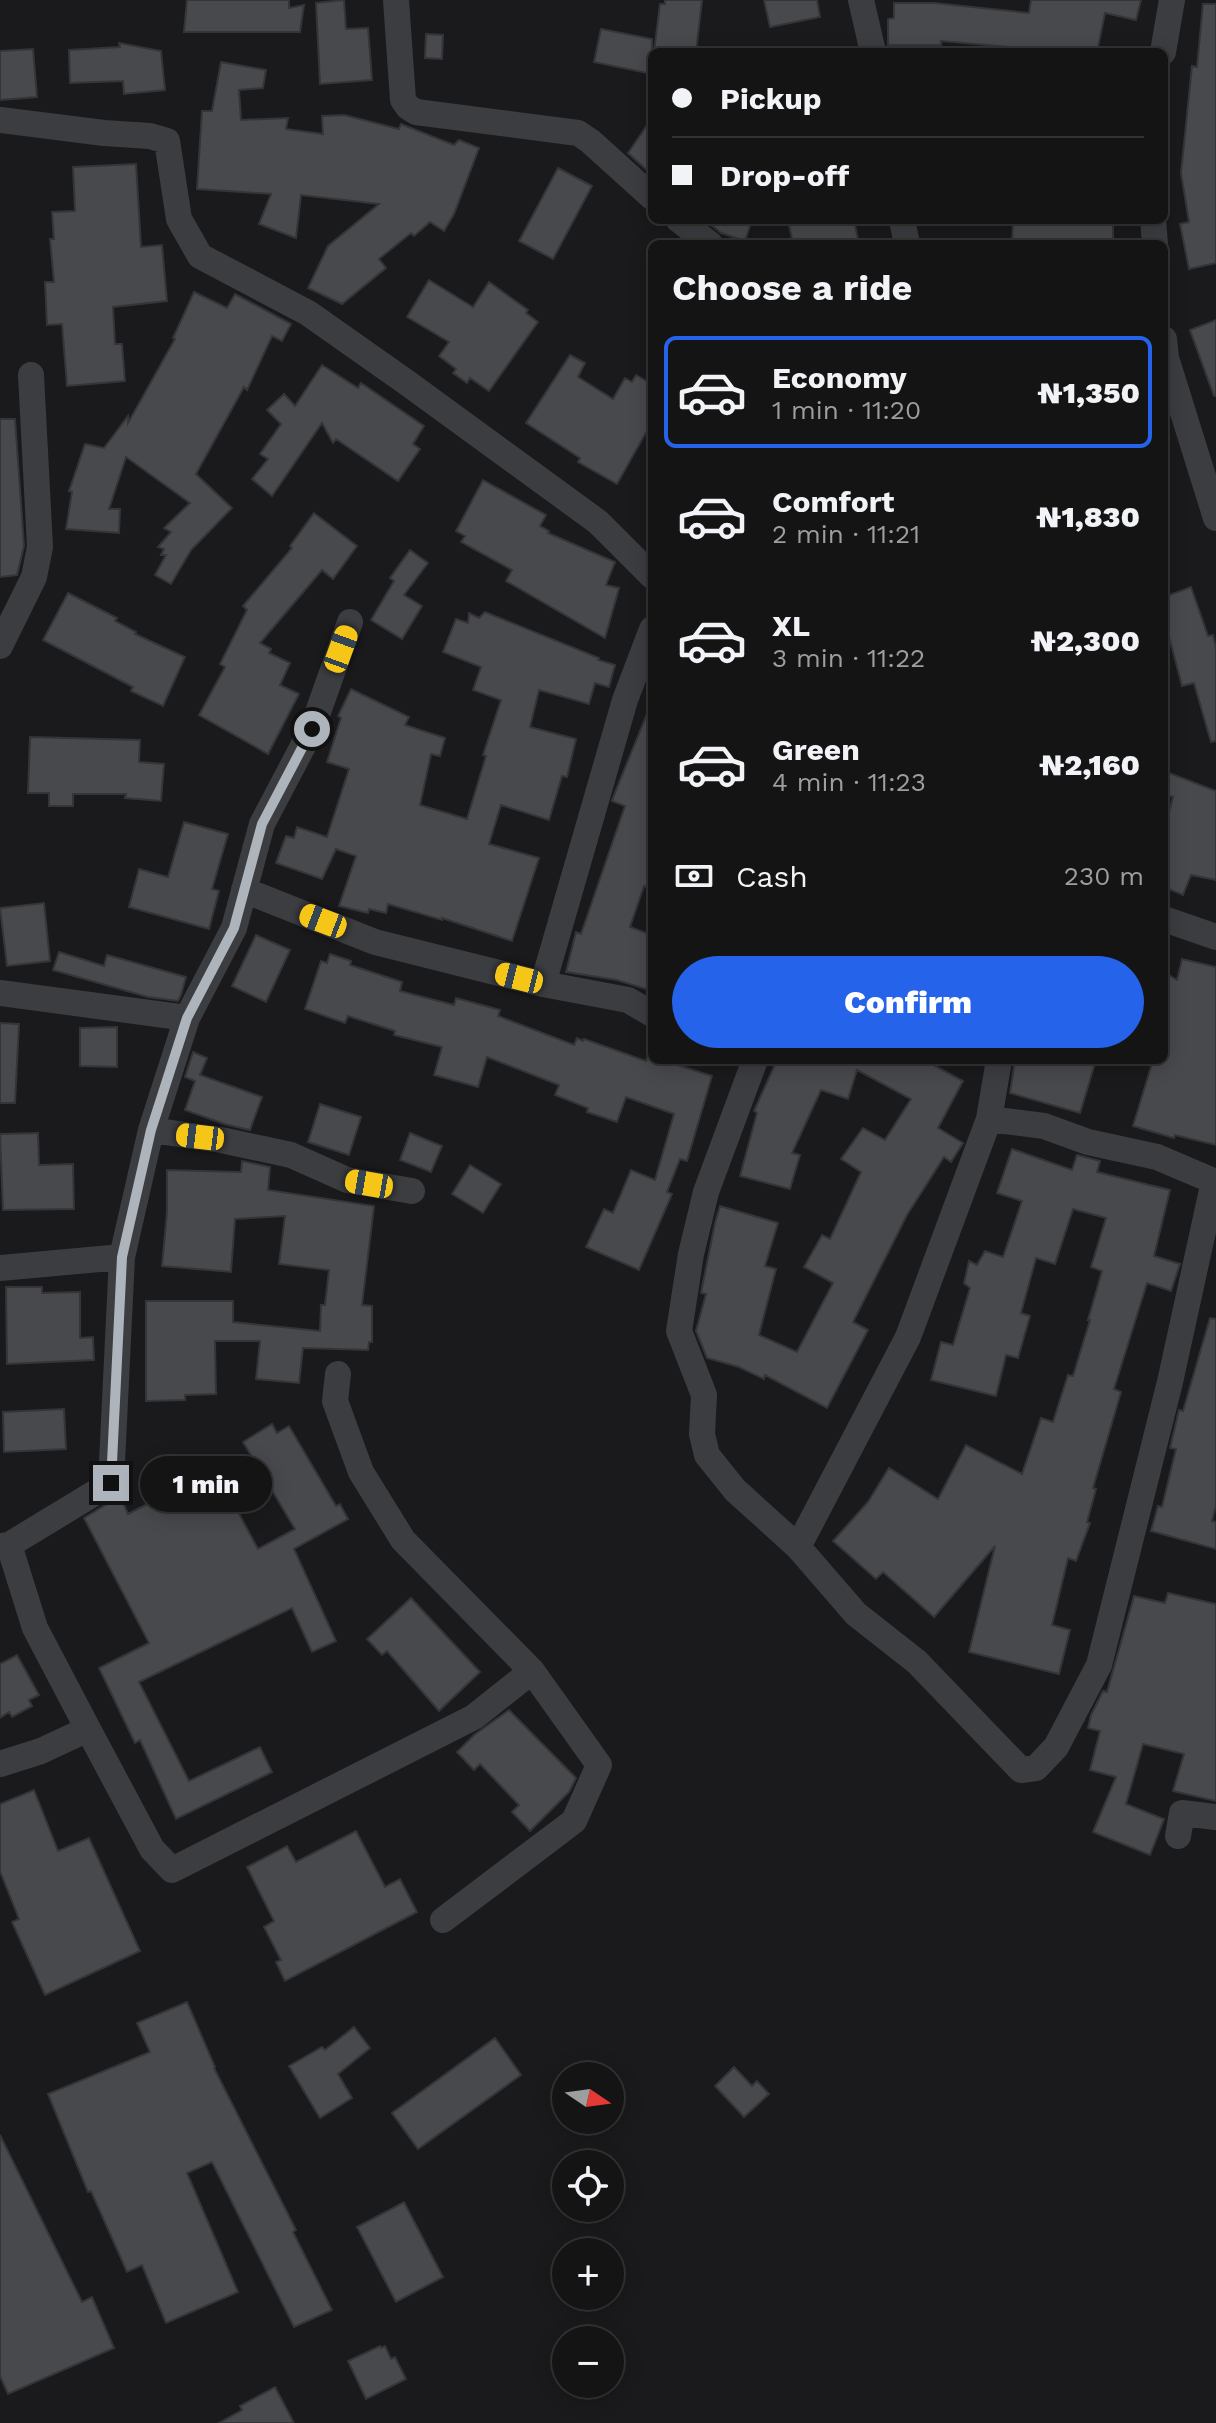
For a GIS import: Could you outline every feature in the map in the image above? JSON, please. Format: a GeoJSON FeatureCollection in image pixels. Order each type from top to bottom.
{"type":"FeatureCollection","features":[{"type":"Feature","properties":{"kind":"street"},"geometry":{"type":"LineString","coordinates":[[396,0],[403,100],[408,107],[416,112],[578,133],[648,193]]}},
{"type":"Feature","properties":{"kind":"street"},"geometry":{"type":"LineString","coordinates":[[861,0],[872,48]]}},
{"type":"Feature","properties":{"kind":"street"},"geometry":{"type":"LineString","coordinates":[[1164,48],[1172,0]]}},
{"type":"Feature","properties":{"kind":"street"},"geometry":{"type":"LineString","coordinates":[[0,120],[150,136],[167,141],[179,219],[200,256],[308,313],[406,382],[598,522],[648,572]]}},
{"type":"Feature","properties":{"kind":"street"},"geometry":{"type":"LineString","coordinates":[[684,224],[705,240]]}},
{"type":"Feature","properties":{"kind":"street"},"geometry":{"type":"LineString","coordinates":[[1168,364],[1216,518]]}},
{"type":"Feature","properties":{"kind":"street"},"geometry":{"type":"LineString","coordinates":[[0,646],[34,577],[40,547],[31,375]]}},
{"type":"Feature","properties":{"kind":"street"},"geometry":{"type":"LineString","coordinates":[[350,622],[312,729],[262,824],[234,928],[187,1018],[151,1130],[122,1257],[111,1483],[4,1545],[35,1628],[152,1849],[172,1870],[474,1717],[532,1671]]}},
{"type":"Feature","properties":{"kind":"street"},"geometry":{"type":"LineString","coordinates":[[543,984],[625,700],[648,640]]}},
{"type":"Feature","properties":{"kind":"street"},"geometry":{"type":"LineString","coordinates":[[244,890],[375,942],[543,984],[628,1000],[648,1012]]}},
{"type":"Feature","properties":{"kind":"street"},"geometry":{"type":"LineString","coordinates":[[1168,920],[1216,937]]}},
{"type":"Feature","properties":{"kind":"street"},"geometry":{"type":"LineString","coordinates":[[0,993],[187,1018]]}},
{"type":"Feature","properties":{"kind":"street"},"geometry":{"type":"LineString","coordinates":[[750,1064],[706,1192],[691,1254],[679,1331],[704,1395],[702,1434],[707,1455],[735,1490],[798,1547],[856,1614],[917,1662],[1021,1770],[1036,1768],[1056,1747],[1099,1665],[1170,1382],[1215,1181],[1157,1157],[1088,1142],[1044,1126],[989,1119]]}},
{"type":"Feature","properties":{"kind":"street"},"geometry":{"type":"LineString","coordinates":[[798,1547],[908,1337],[989,1119],[998,1064]]}},
{"type":"Feature","properties":{"kind":"street"},"geometry":{"type":"LineString","coordinates":[[151,1130],[221,1140],[291,1155],[347,1180],[412,1191]]}},
{"type":"Feature","properties":{"kind":"street"},"geometry":{"type":"LineString","coordinates":[[0,1268],[122,1257]]}},
{"type":"Feature","properties":{"kind":"street"},"geometry":{"type":"LineString","coordinates":[[338,1374],[335,1401],[361,1472],[403,1540],[532,1671],[599,1765],[574,1821],[443,1920]]}},
{"type":"Feature","properties":{"kind":"street"},"geometry":{"type":"LineString","coordinates":[[0,1764],[41,1751],[88,1729]]}},
{"type":"Feature","properties":{"kind":"street"},"geometry":{"type":"LineString","coordinates":[[1178,1836],[1182,1813],[1216,1817]]}},
{"type":"Feature","properties":{"kind":"building"},"geometry":{"type":"Polygon","coordinates":[[[187,0],[289,0],[289,8],[304,5],[300,32],[184,32],[187,0]]]}},
{"type":"Feature","properties":{"kind":"building"},"geometry":{"type":"Polygon","coordinates":[[[344,0],[346,29],[368,28],[372,80],[320,84],[316,3],[344,0]]]}},
{"type":"Feature","properties":{"kind":"building"},"geometry":{"type":"Polygon","coordinates":[[[665,0],[702,0],[696,48],[654,48],[660,4],[665,4],[665,0]]]}},
{"type":"Feature","properties":{"kind":"building"},"geometry":{"type":"Polygon","coordinates":[[[764,0],[817,0],[820,17],[770,27],[764,0]]]}},
{"type":"Feature","properties":{"kind":"building"},"geometry":{"type":"Polygon","coordinates":[[[1031,0],[1141,0],[1136,20],[1105,13],[1098,48],[1022,48],[941,41],[941,45],[888,45],[888,19],[894,18],[894,3],[934,3],[1029,13],[1031,0]]]}},
{"type":"Feature","properties":{"kind":"building"},"geometry":{"type":"Polygon","coordinates":[[[1203,4],[1216,4],[1216,263],[1189,269],[1180,224],[1189,222],[1181,173],[1192,66],[1197,67],[1203,4]]]}},
{"type":"Feature","properties":{"kind":"building"},"geometry":{"type":"Polygon","coordinates":[[[601,29],[652,39],[652,48],[648,48],[648,73],[594,62],[601,29]]]}},
{"type":"Feature","properties":{"kind":"building"},"geometry":{"type":"Polygon","coordinates":[[[426,34],[443,35],[442,59],[425,58],[426,34]]]}},
{"type":"Feature","properties":{"kind":"building"},"geometry":{"type":"Polygon","coordinates":[[[119,43],[161,51],[165,90],[124,94],[123,81],[70,83],[69,50],[120,47],[119,43]]]}},
{"type":"Feature","properties":{"kind":"building"},"geometry":{"type":"Polygon","coordinates":[[[33,49],[37,97],[0,100],[0,51],[33,49]]]}},
{"type":"Feature","properties":{"kind":"building"},"geometry":{"type":"Polygon","coordinates":[[[221,62],[266,70],[263,88],[239,90],[241,120],[288,118],[286,129],[323,134],[322,116],[344,115],[399,129],[401,124],[454,145],[459,140],[479,148],[454,214],[444,231],[430,222],[414,236],[411,233],[379,259],[386,268],[342,304],[308,288],[328,246],[379,204],[301,195],[296,238],[259,224],[271,194],[197,189],[202,111],[212,111],[221,62]]]}},
{"type":"Feature","properties":{"kind":"building"},"geometry":{"type":"Polygon","coordinates":[[[648,124],[648,171],[628,153],[648,124]]]}},
{"type":"Feature","properties":{"kind":"building"},"geometry":{"type":"Polygon","coordinates":[[[136,164],[141,247],[162,245],[167,301],[113,307],[115,344],[122,344],[125,381],[67,386],[62,324],[47,325],[45,282],[54,282],[50,239],[54,239],[52,212],[75,211],[73,167],[136,164]]]}},
{"type":"Feature","properties":{"kind":"building"},"geometry":{"type":"Polygon","coordinates":[[[558,168],[592,186],[553,259],[519,241],[558,168]]]}},
{"type":"Feature","properties":{"kind":"building"},"geometry":{"type":"Polygon","coordinates":[[[710,224],[751,224],[745,240],[721,233],[710,224]]]}},
{"type":"Feature","properties":{"kind":"building"},"geometry":{"type":"Polygon","coordinates":[[[789,224],[855,224],[858,240],[792,240],[789,224]]]}},
{"type":"Feature","properties":{"kind":"building"},"geometry":{"type":"Polygon","coordinates":[[[1013,224],[1113,224],[1113,240],[1012,240],[1013,224]]]}},
{"type":"Feature","properties":{"kind":"building"},"geometry":{"type":"Polygon","coordinates":[[[429,280],[473,307],[489,282],[528,310],[526,313],[538,322],[489,391],[470,378],[467,383],[453,373],[456,369],[439,356],[449,342],[407,317],[429,280]]]}},
{"type":"Feature","properties":{"kind":"building"},"geometry":{"type":"Polygon","coordinates":[[[194,292],[227,308],[235,294],[291,324],[282,341],[272,336],[247,390],[244,387],[196,474],[232,508],[191,550],[171,584],[155,575],[166,555],[161,555],[164,549],[158,547],[171,532],[164,528],[190,503],[126,457],[109,509],[120,509],[119,533],[66,529],[72,492],[69,491],[85,444],[104,448],[128,416],[128,423],[175,339],[194,292]]]}},
{"type":"Feature","properties":{"kind":"building"},"geometry":{"type":"Polygon","coordinates":[[[1216,320],[1216,396],[1214,396],[1190,330],[1216,320]]]}},
{"type":"Feature","properties":{"kind":"building"},"geometry":{"type":"Polygon","coordinates":[[[570,355],[585,363],[578,377],[613,399],[625,378],[632,382],[636,375],[648,382],[648,429],[617,484],[578,462],[580,458],[526,423],[570,355]]]}},
{"type":"Feature","properties":{"kind":"building"},"geometry":{"type":"Polygon","coordinates":[[[322,365],[358,388],[361,383],[424,426],[413,444],[420,449],[398,481],[336,439],[333,443],[322,423],[272,496],[252,479],[268,459],[260,454],[281,424],[267,410],[284,394],[295,406],[322,365]]]}},
{"type":"Feature","properties":{"kind":"building"},"geometry":{"type":"Polygon","coordinates":[[[0,419],[15,419],[24,546],[17,575],[0,577],[0,419]]]}},
{"type":"Feature","properties":{"kind":"building"},"geometry":{"type":"Polygon","coordinates":[[[483,480],[546,515],[540,526],[548,533],[615,562],[606,585],[619,588],[605,638],[506,581],[512,570],[461,542],[465,536],[456,531],[483,480]]]}},
{"type":"Feature","properties":{"kind":"building"},"geometry":{"type":"Polygon","coordinates":[[[314,513],[357,546],[333,579],[322,570],[260,643],[271,649],[269,653],[290,663],[280,685],[299,694],[268,754],[199,715],[225,667],[220,664],[247,610],[243,606],[292,548],[290,546],[314,513]]]}},
{"type":"Feature","properties":{"kind":"building"},"geometry":{"type":"Polygon","coordinates":[[[410,550],[428,563],[404,595],[422,606],[402,639],[371,620],[394,581],[390,578],[410,550]]]}},
{"type":"Feature","properties":{"kind":"building"},"geometry":{"type":"Polygon","coordinates":[[[1191,587],[1208,636],[1213,635],[1216,648],[1216,741],[1211,742],[1194,683],[1182,686],[1168,633],[1168,596],[1191,587]]]}},
{"type":"Feature","properties":{"kind":"building"},"geometry":{"type":"Polygon","coordinates":[[[68,593],[117,618],[115,621],[135,634],[185,657],[163,706],[43,640],[68,593]]]}},
{"type":"Feature","properties":{"kind":"building"},"geometry":{"type":"Polygon","coordinates":[[[485,612],[615,665],[609,687],[595,683],[589,704],[539,690],[530,727],[576,739],[567,777],[562,776],[549,820],[501,805],[489,844],[539,858],[512,941],[388,904],[386,913],[369,909],[368,913],[339,906],[356,856],[336,849],[322,879],[276,863],[286,836],[294,838],[297,827],[327,837],[349,769],[327,762],[341,718],[338,716],[351,689],[409,717],[405,725],[445,738],[440,756],[431,754],[420,805],[467,819],[501,700],[473,690],[481,667],[443,652],[456,619],[468,623],[469,613],[479,618],[485,612]]]}},
{"type":"Feature","properties":{"kind":"building"},"geometry":{"type":"Polygon","coordinates":[[[648,711],[648,888],[644,886],[630,927],[648,934],[648,990],[617,980],[566,972],[576,932],[581,934],[625,806],[612,801],[648,711]]]}},
{"type":"Feature","properties":{"kind":"building"},"geometry":{"type":"Polygon","coordinates":[[[30,737],[140,740],[139,762],[164,764],[161,801],[125,798],[126,794],[73,794],[73,806],[49,806],[49,793],[28,793],[30,737]]]}},
{"type":"Feature","properties":{"kind":"building"},"geometry":{"type":"Polygon","coordinates":[[[1168,773],[1216,791],[1216,880],[1191,875],[1183,895],[1168,889],[1168,815],[1173,797],[1168,795],[1168,773]]]}},
{"type":"Feature","properties":{"kind":"building"},"geometry":{"type":"Polygon","coordinates":[[[184,822],[228,834],[212,889],[219,891],[209,929],[129,907],[139,869],[168,877],[184,822]]]}},
{"type":"Feature","properties":{"kind":"building"},"geometry":{"type":"Polygon","coordinates":[[[44,903],[50,961],[7,966],[0,908],[44,903]]]}},
{"type":"Feature","properties":{"kind":"building"},"geometry":{"type":"Polygon","coordinates":[[[256,935],[290,950],[266,1002],[232,986],[256,935]]]}},
{"type":"Feature","properties":{"kind":"building"},"geometry":{"type":"Polygon","coordinates":[[[59,952],[104,966],[107,955],[186,977],[178,1001],[148,997],[53,970],[59,952]]]}},
{"type":"Feature","properties":{"kind":"building"},"geometry":{"type":"Polygon","coordinates":[[[330,954],[351,961],[350,965],[402,982],[400,991],[454,1005],[456,998],[500,1010],[498,1016],[574,1045],[577,1038],[584,1039],[646,1061],[648,1055],[648,1064],[674,1064],[712,1076],[687,1161],[680,1159],[667,1192],[672,1194],[639,1270],[586,1247],[604,1209],[613,1213],[631,1170],[655,1180],[674,1114],[626,1097],[617,1122],[587,1112],[588,1108],[555,1095],[559,1085],[487,1057],[478,1087],[434,1075],[442,1047],[394,1035],[395,1031],[348,1016],[345,1023],[305,1009],[321,961],[327,963],[330,954]]]}},
{"type":"Feature","properties":{"kind":"building"},"geometry":{"type":"Polygon","coordinates":[[[1182,959],[1216,967],[1216,1145],[1175,1135],[1174,1138],[1133,1126],[1152,1064],[1168,1064],[1168,974],[1177,980],[1182,959]]]}},
{"type":"Feature","properties":{"kind":"building"},"geometry":{"type":"Polygon","coordinates":[[[0,1023],[19,1024],[15,1103],[0,1103],[0,1023]]]}},
{"type":"Feature","properties":{"kind":"building"},"geometry":{"type":"Polygon","coordinates":[[[117,1027],[117,1067],[80,1066],[80,1028],[117,1027]]]}},
{"type":"Feature","properties":{"kind":"building"},"geometry":{"type":"Polygon","coordinates":[[[193,1052],[207,1058],[200,1075],[262,1097],[250,1130],[185,1110],[195,1081],[185,1077],[193,1052]]]}},
{"type":"Feature","properties":{"kind":"building"},"geometry":{"type":"Polygon","coordinates":[[[775,1064],[931,1064],[963,1081],[938,1128],[963,1143],[951,1162],[944,1157],[907,1215],[853,1322],[868,1330],[827,1408],[765,1375],[764,1379],[739,1367],[707,1358],[696,1331],[706,1294],[701,1293],[715,1223],[720,1206],[778,1223],[765,1266],[776,1269],[759,1335],[797,1352],[833,1283],[804,1267],[822,1235],[830,1239],[861,1172],[841,1159],[863,1128],[885,1140],[911,1099],[857,1070],[848,1099],[821,1090],[792,1153],[800,1155],[790,1189],[740,1176],[757,1113],[754,1111],[775,1064]]]}},
{"type":"Feature","properties":{"kind":"building"},"geometry":{"type":"Polygon","coordinates":[[[1014,1064],[1095,1064],[1080,1113],[1010,1093],[1014,1064]]]}},
{"type":"Feature","properties":{"kind":"building"},"geometry":{"type":"Polygon","coordinates":[[[320,1104],[361,1117],[349,1155],[308,1142],[320,1104]]]}},
{"type":"Feature","properties":{"kind":"building"},"geometry":{"type":"Polygon","coordinates":[[[38,1133],[39,1165],[73,1164],[74,1209],[3,1210],[0,1134],[38,1133]]]}},
{"type":"Feature","properties":{"kind":"building"},"geometry":{"type":"Polygon","coordinates":[[[410,1133],[442,1146],[431,1172],[400,1160],[410,1133]]]}},
{"type":"Feature","properties":{"kind":"building"},"geometry":{"type":"Polygon","coordinates":[[[1012,1149],[1072,1170],[1077,1155],[1100,1161],[1097,1172],[1170,1190],[1154,1256],[1180,1264],[1171,1291],[1147,1283],[1114,1389],[1121,1392],[1093,1488],[1096,1489],[1087,1522],[1090,1523],[1076,1561],[1068,1558],[1052,1625],[1070,1630],[1059,1674],[969,1652],[995,1546],[934,1617],[883,1572],[876,1579],[833,1541],[868,1502],[889,1468],[938,1499],[966,1445],[1022,1474],[1041,1418],[1053,1422],[1068,1375],[1073,1376],[1090,1320],[1102,1271],[1091,1267],[1106,1218],[1073,1209],[1055,1264],[1036,1258],[1021,1313],[1030,1316],[1018,1358],[1006,1355],[996,1396],[931,1380],[941,1342],[953,1345],[970,1288],[964,1283],[969,1261],[977,1265],[985,1251],[1003,1257],[1022,1201],[997,1193],[1012,1149]]]}},
{"type":"Feature","properties":{"kind":"building"},"geometry":{"type":"Polygon","coordinates":[[[242,1161],[270,1167],[268,1190],[374,1206],[362,1305],[372,1306],[372,1342],[369,1342],[368,1350],[303,1348],[299,1383],[256,1379],[260,1341],[215,1341],[216,1394],[185,1395],[185,1400],[146,1401],[146,1301],[233,1301],[233,1322],[320,1331],[321,1305],[325,1305],[329,1270],[279,1264],[285,1216],[235,1219],[231,1272],[162,1266],[167,1170],[241,1172],[242,1161]]]}},
{"type":"Feature","properties":{"kind":"building"},"geometry":{"type":"Polygon","coordinates":[[[470,1165],[501,1184],[483,1213],[452,1194],[470,1165]]]}},
{"type":"Feature","properties":{"kind":"building"},"geometry":{"type":"Polygon","coordinates":[[[6,1287],[42,1287],[42,1293],[80,1292],[80,1338],[93,1337],[94,1360],[7,1364],[6,1287]]]}},
{"type":"Feature","properties":{"kind":"building"},"geometry":{"type":"Polygon","coordinates":[[[1210,1318],[1216,1319],[1216,1505],[1212,1521],[1216,1522],[1216,1549],[1151,1531],[1158,1506],[1162,1507],[1176,1449],[1170,1448],[1179,1410],[1183,1411],[1210,1318]]]}},
{"type":"Feature","properties":{"kind":"building"},"geometry":{"type":"Polygon","coordinates":[[[64,1409],[66,1449],[4,1452],[3,1412],[64,1409]]]}},
{"type":"Feature","properties":{"kind":"building"},"geometry":{"type":"Polygon","coordinates":[[[272,1424],[277,1433],[289,1426],[336,1506],[340,1504],[348,1519],[294,1549],[336,1641],[312,1652],[292,1608],[139,1682],[189,1781],[260,1747],[272,1772],[176,1819],[140,1740],[135,1743],[99,1668],[149,1643],[84,1518],[120,1496],[128,1514],[215,1469],[258,1549],[295,1529],[243,1442],[272,1424]]]}},
{"type":"Feature","properties":{"kind":"building"},"geometry":{"type":"Polygon","coordinates":[[[1168,1593],[1216,1604],[1216,1801],[1173,1791],[1184,1754],[1143,1744],[1126,1804],[1164,1819],[1150,1855],[1093,1832],[1116,1777],[1090,1770],[1100,1731],[1088,1728],[1103,1691],[1107,1692],[1134,1596],[1165,1603],[1168,1593]]]}},
{"type":"Feature","properties":{"kind":"building"},"geometry":{"type":"Polygon","coordinates":[[[411,1598],[480,1672],[439,1711],[387,1651],[382,1655],[367,1639],[411,1598]]]}},
{"type":"Feature","properties":{"kind":"building"},"geometry":{"type":"Polygon","coordinates":[[[17,1655],[39,1695],[29,1700],[32,1706],[12,1717],[9,1712],[0,1718],[0,1664],[17,1655]]]}},
{"type":"Feature","properties":{"kind":"building"},"geometry":{"type":"Polygon","coordinates":[[[509,1710],[576,1778],[569,1792],[530,1831],[512,1812],[519,1805],[480,1764],[474,1770],[457,1752],[474,1735],[509,1710]]]}},
{"type":"Feature","properties":{"kind":"building"},"geometry":{"type":"Polygon","coordinates":[[[34,1790],[58,1851],[89,1838],[140,1951],[45,1995],[12,1922],[19,1919],[0,1871],[0,1804],[34,1790]]]}},
{"type":"Feature","properties":{"kind":"building"},"geometry":{"type":"Polygon","coordinates":[[[356,1831],[385,1887],[400,1879],[417,1912],[285,1981],[276,1962],[281,1960],[264,1927],[274,1921],[247,1867],[287,1846],[296,1862],[356,1831]]]}},
{"type":"Feature","properties":{"kind":"building"},"geometry":{"type":"Polygon","coordinates":[[[187,2002],[214,2068],[296,2230],[293,2232],[332,2310],[294,2327],[212,2162],[187,2173],[238,2292],[166,2323],[142,2265],[127,2272],[91,2191],[88,2192],[48,2094],[150,2052],[137,2023],[187,2002]]]}},
{"type":"Feature","properties":{"kind":"building"},"geometry":{"type":"Polygon","coordinates":[[[354,2027],[370,2048],[338,2074],[352,2098],[320,2118],[289,2066],[322,2047],[325,2050],[354,2027]]]}},
{"type":"Feature","properties":{"kind":"building"},"geometry":{"type":"Polygon","coordinates":[[[495,2038],[521,2075],[418,2149],[392,2113],[495,2038]]]}},
{"type":"Feature","properties":{"kind":"building"},"geometry":{"type":"Polygon","coordinates":[[[734,2067],[752,2086],[757,2081],[769,2094],[744,2117],[715,2086],[734,2067]]]}},
{"type":"Feature","properties":{"kind":"building"},"geometry":{"type":"Polygon","coordinates":[[[0,2135],[82,2302],[92,2297],[114,2348],[8,2394],[0,2376],[0,2135]]]}},
{"type":"Feature","properties":{"kind":"building"},"geometry":{"type":"Polygon","coordinates":[[[404,2202],[443,2277],[396,2302],[357,2227],[404,2202]]]}},
{"type":"Feature","properties":{"kind":"building"},"geometry":{"type":"Polygon","coordinates":[[[385,2346],[391,2359],[395,2357],[406,2379],[366,2399],[348,2361],[385,2346]]]}},
{"type":"Feature","properties":{"kind":"building"},"geometry":{"type":"Polygon","coordinates":[[[275,2387],[294,2423],[219,2423],[242,2410],[240,2406],[275,2387]]]}},
{"type":"Feature","properties":{"kind":"route"},"geometry":{"type":"LineString","coordinates":[[111,1483],[122,1257],[151,1130],[187,1018],[234,928],[262,824],[312,729]]}}]}
